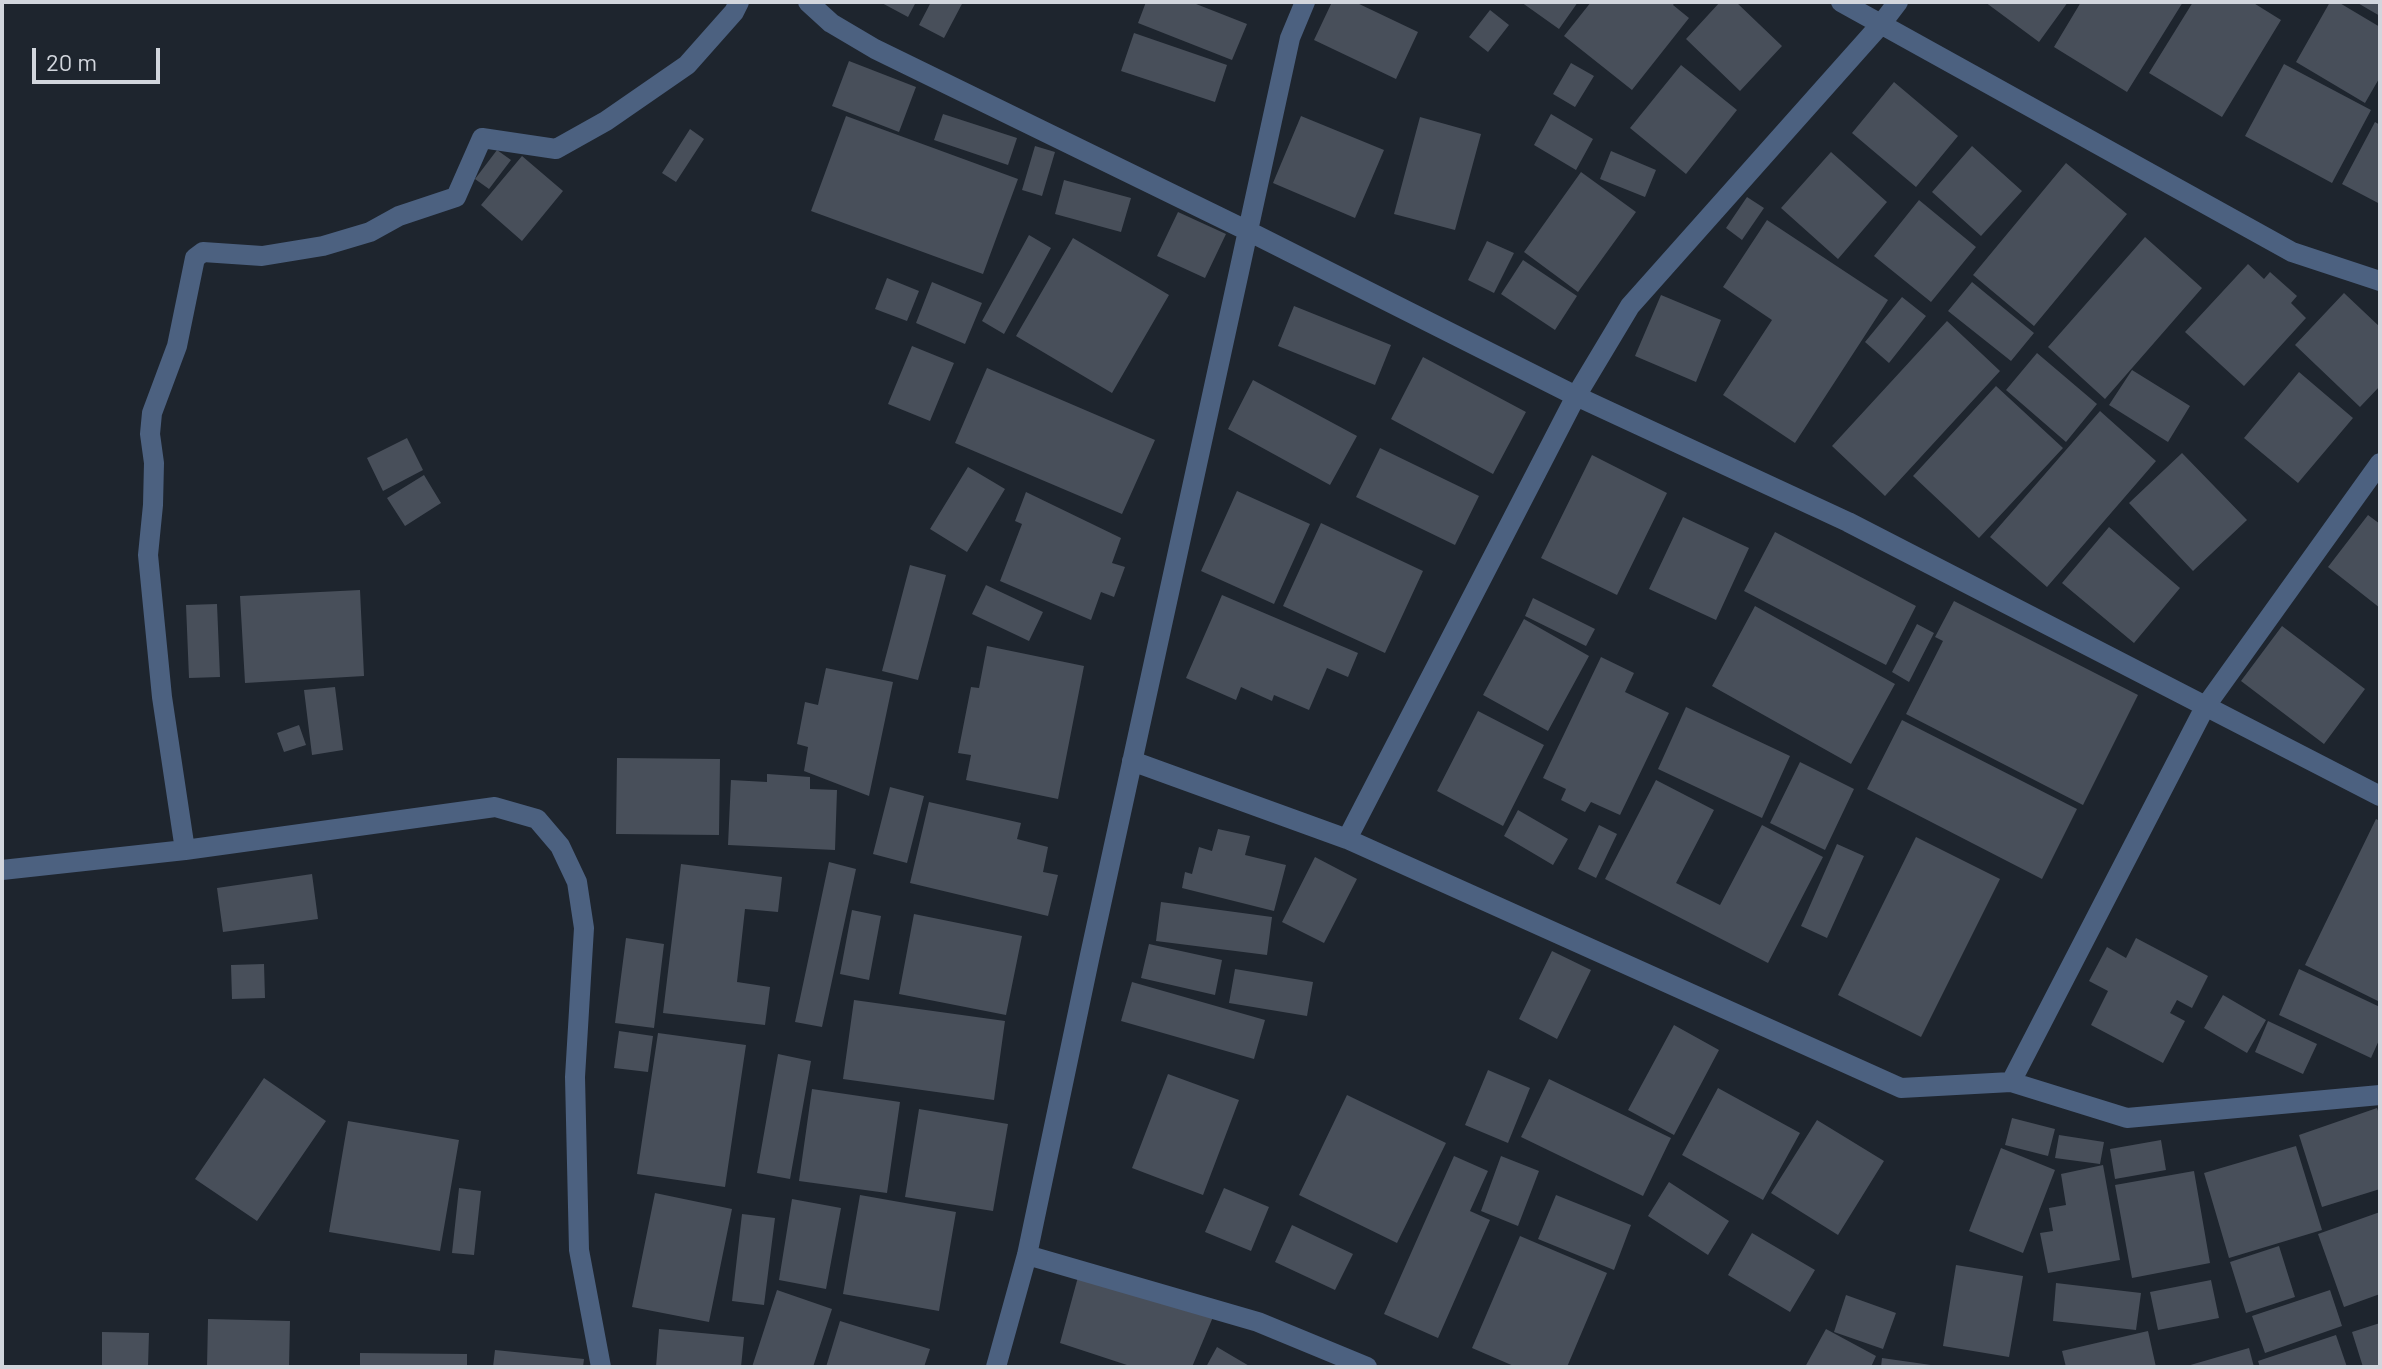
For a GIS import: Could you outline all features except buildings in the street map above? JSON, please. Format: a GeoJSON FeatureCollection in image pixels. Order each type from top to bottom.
{"type":"FeatureCollection","features":[{"type":"Feature","properties":{"kind":"street"},"geometry":{"type":"LineString","coordinates":[[185,850],[162,697],[148,555],[154,463],[150,434],[152,413],[177,346],[195,258],[203,252],[262,256],[323,246],[370,232],[399,216],[456,197],[482,138],[556,149],[606,121],[687,65],[734,12],[739,2]]}},
{"type":"Feature","properties":{"kind":"street"},"geometry":{"type":"LineString","coordinates":[[808,2],[831,23],[875,49],[1576,396],[1848,522],[2380,796]]}},
{"type":"Feature","properties":{"kind":"street"},"geometry":{"type":"LineString","coordinates":[[996,1367],[1027,1255],[1290,38],[1305,2]]}},
{"type":"Feature","properties":{"kind":"street"},"geometry":{"type":"LineString","coordinates":[[1841,2],[2292,252],[2380,281]]}},
{"type":"Feature","properties":{"kind":"street"},"geometry":{"type":"LineString","coordinates":[[1347,839],[1576,396],[1630,306],[1898,2]]}},
{"type":"Feature","properties":{"kind":"street"},"geometry":{"type":"LineString","coordinates":[[2011,1082],[2205,707],[2380,463]]}},
{"type":"Feature","properties":{"kind":"street"},"geometry":{"type":"LineString","coordinates":[[1132,761],[1347,839],[1901,1088],[2011,1082],[2127,1118],[2380,1095]]}},
{"type":"Feature","properties":{"kind":"street"},"geometry":{"type":"LineString","coordinates":[[2,870],[185,850],[495,807],[537,819],[560,846],[577,882],[584,928],[575,1077],[579,1250],[601,1367]]}},
{"type":"Feature","properties":{"kind":"street"},"geometry":{"type":"LineString","coordinates":[[1027,1255],[1258,1322],[1367,1367]]}}]}
